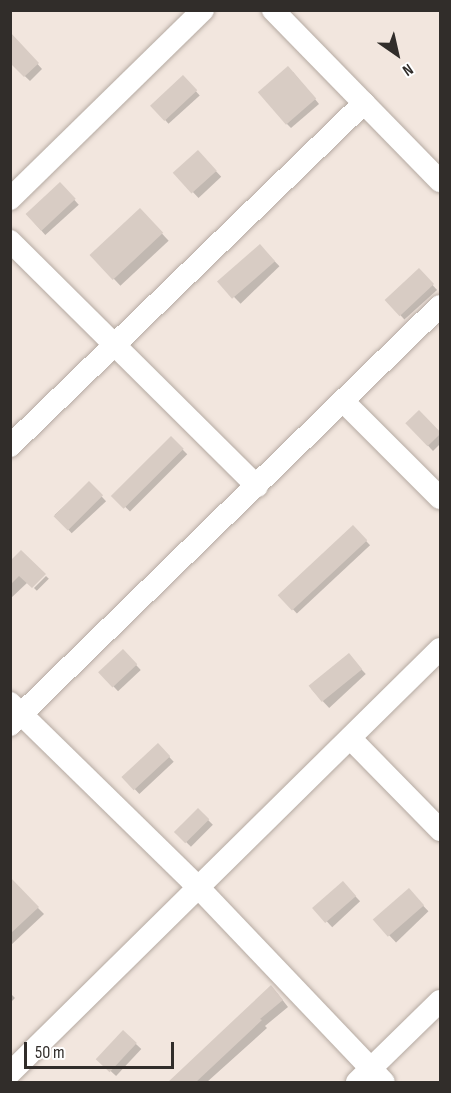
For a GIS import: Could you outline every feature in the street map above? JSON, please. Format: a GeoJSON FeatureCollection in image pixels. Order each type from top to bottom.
{"type":"FeatureCollection","features":[{"type":"Feature","properties":{"kind":"street"},"geometry":{"type":"LineString","coordinates":[[10,199],[203,10]]}},
{"type":"Feature","properties":{"kind":"street"},"geometry":{"type":"LineString","coordinates":[[273,10],[441,181]]}},
{"type":"Feature","properties":{"kind":"street"},"geometry":{"type":"LineString","coordinates":[[10,446],[364,103]]}},
{"type":"Feature","properties":{"kind":"street"},"geometry":{"type":"LineString","coordinates":[[10,241],[257,486]]}},
{"type":"Feature","properties":{"kind":"street"},"geometry":{"type":"LineString","coordinates":[[441,306],[257,486],[14,714],[198,887],[371,1078],[441,1001]]}},
{"type":"Feature","properties":{"kind":"street"},"geometry":{"type":"LineString","coordinates":[[343,401],[441,498]]}},
{"type":"Feature","properties":{"kind":"street"},"geometry":{"type":"LineString","coordinates":[[10,1073],[441,649]]}},
{"type":"Feature","properties":{"kind":"street"},"geometry":{"type":"LineString","coordinates":[[350,738],[441,830]]}},
{"type":"Feature","properties":{"kind":"building"},"geometry":{"type":"Polygon","coordinates":[[[10,32],[39,63],[24,77],[10,63],[10,32]]]}},
{"type":"Feature","properties":{"kind":"building"},"geometry":{"type":"Polygon","coordinates":[[[288,66],[316,98],[286,125],[258,92],[288,66]]]}},
{"type":"Feature","properties":{"kind":"building"},"geometry":{"type":"Polygon","coordinates":[[[183,75],[197,90],[164,121],[150,106],[183,75]]]}},
{"type":"Feature","properties":{"kind":"building"},"geometry":{"type":"Polygon","coordinates":[[[198,150],[217,171],[191,194],[173,173],[198,150]]]}},
{"type":"Feature","properties":{"kind":"building"},"geometry":{"type":"Polygon","coordinates":[[[60,182],[76,199],[41,231],[26,214],[60,182]]]}},
{"type":"Feature","properties":{"kind":"building"},"geometry":{"type":"Polygon","coordinates":[[[140,208],[163,233],[113,280],[90,255],[140,208]]]}},
{"type":"Feature","properties":{"kind":"building"},"geometry":{"type":"Polygon","coordinates":[[[260,244],[275,261],[232,299],[217,281],[260,244]]]}},
{"type":"Feature","properties":{"kind":"building"},"geometry":{"type":"Polygon","coordinates":[[[419,268],[434,284],[400,316],[385,300],[419,268]]]}},
{"type":"Feature","properties":{"kind":"building"},"geometry":{"type":"Polygon","coordinates":[[[419,410],[440,432],[428,446],[405,423],[419,410]]]}},
{"type":"Feature","properties":{"kind":"building"},"geometry":{"type":"Polygon","coordinates":[[[171,436],[184,449],[124,509],[111,496],[171,436]]]}},
{"type":"Feature","properties":{"kind":"building"},"geometry":{"type":"Polygon","coordinates":[[[89,481],[103,495],[68,530],[54,516],[89,481]]]}},
{"type":"Feature","properties":{"kind":"building"},"geometry":{"type":"Polygon","coordinates":[[[353,525],[367,540],[292,611],[278,595],[353,525]]]}},
{"type":"Feature","properties":{"kind":"building"},"geometry":{"type":"Polygon","coordinates":[[[21,550],[46,574],[32,588],[19,576],[10,585],[10,561],[21,550]]]}},
{"type":"Feature","properties":{"kind":"building"},"geometry":{"type":"Polygon","coordinates":[[[123,649],[137,664],[112,688],[98,672],[123,649]]]}},
{"type":"Feature","properties":{"kind":"building"},"geometry":{"type":"Polygon","coordinates":[[[349,653],[362,669],[322,702],[309,686],[349,653]]]}},
{"type":"Feature","properties":{"kind":"building"},"geometry":{"type":"Polygon","coordinates":[[[158,743],[170,756],[134,790],[121,777],[158,743]]]}},
{"type":"Feature","properties":{"kind":"building"},"geometry":{"type":"Polygon","coordinates":[[[198,808],[209,819],[185,843],[174,832],[198,808]]]}},
{"type":"Feature","properties":{"kind":"building"},"geometry":{"type":"Polygon","coordinates":[[[10,877],[39,907],[10,934],[10,877]]]}},
{"type":"Feature","properties":{"kind":"building"},"geometry":{"type":"Polygon","coordinates":[[[343,881],[356,896],[325,923],[312,908],[343,881]]]}},
{"type":"Feature","properties":{"kind":"building"},"geometry":{"type":"Polygon","coordinates":[[[409,888],[424,905],[388,937],[373,919],[409,888]]]}},
{"type":"Feature","properties":{"kind":"building"},"geometry":{"type":"Polygon","coordinates":[[[271,985],[283,1000],[260,1019],[262,1020],[195,1083],[167,1083],[271,985]]]}},
{"type":"Feature","properties":{"kind":"building"},"geometry":{"type":"Polygon","coordinates":[[[123,1030],[137,1043],[110,1072],[96,1059],[123,1030]]]}}]}
